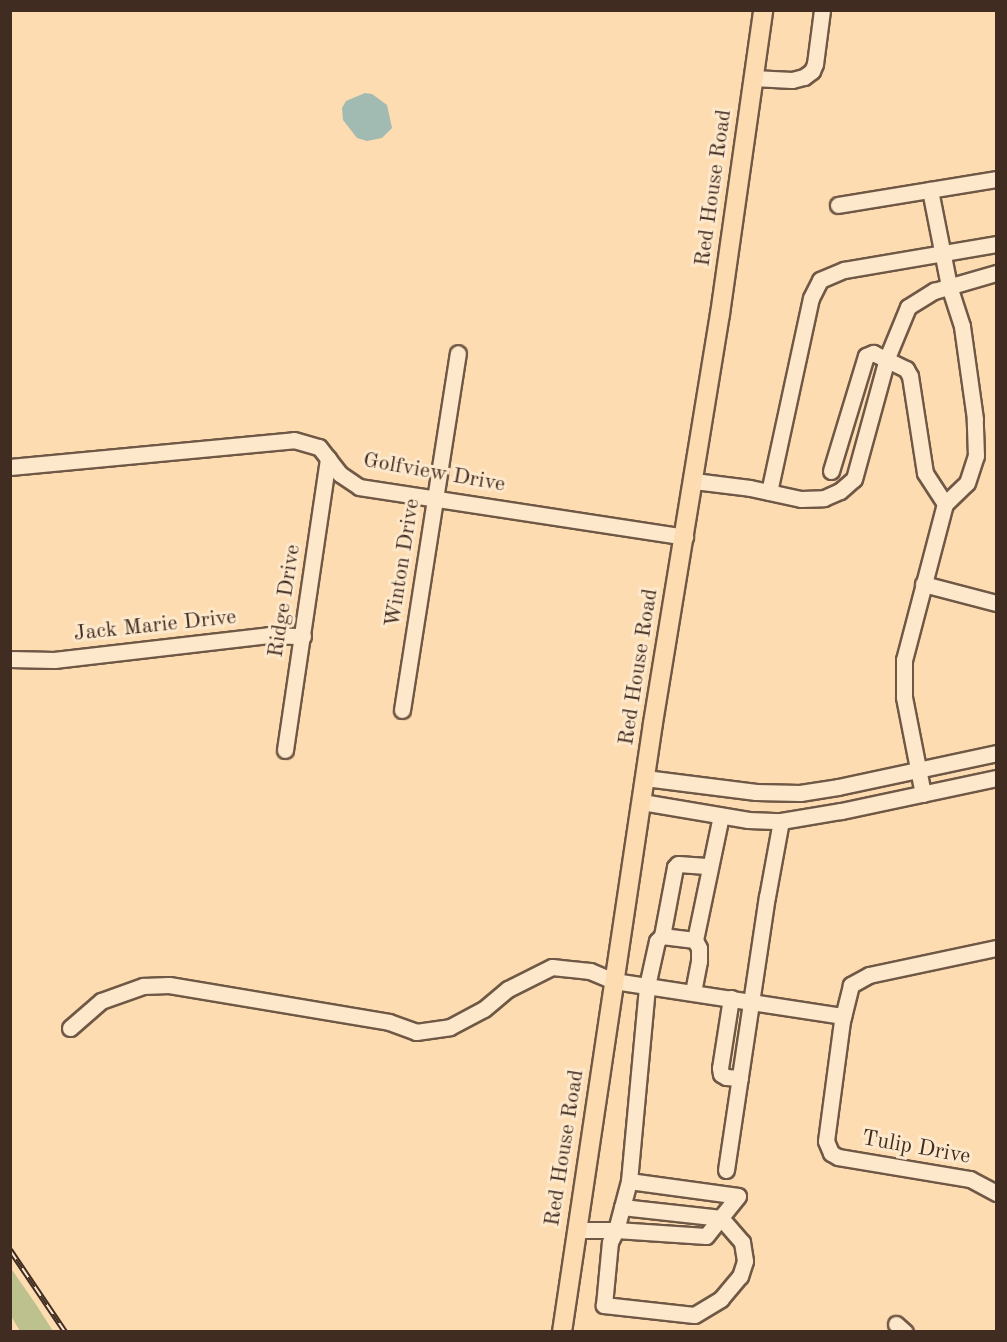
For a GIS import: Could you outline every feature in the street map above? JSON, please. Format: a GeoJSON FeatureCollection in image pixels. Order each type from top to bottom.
{"type":"FeatureCollection","features":[{"type":"Feature","properties":{"kind":"main road","name":"Red House Road"},"geometry":{"type":"LineString","coordinates":[[562,1332],[645,778],[694,481],[763,10]]}},
{"type":"Feature","properties":{"kind":"street"},"geometry":{"type":"LineString","coordinates":[[753,78],[792,80],[804,77],[812,71],[815,64],[822,10]]}},
{"type":"Feature","properties":{"kind":"street"},"geometry":{"type":"LineString","coordinates":[[838,205],[996,179]]}},
{"type":"Feature","properties":{"kind":"street"},"geometry":{"type":"LineString","coordinates":[[921,782],[904,698],[903,673],[907,647],[945,504],[967,483],[976,456],[975,419],[962,326],[950,286],[930,190]]}},
{"type":"Feature","properties":{"kind":"street"},"geometry":{"type":"LineString","coordinates":[[769,492],[811,298],[820,280],[844,270],[996,244]]}},
{"type":"Feature","properties":{"kind":"street"},"geometry":{"type":"LineString","coordinates":[[694,481],[813,500],[840,491],[854,479],[865,448],[887,358],[908,307],[934,291],[996,273]]}},
{"type":"Feature","properties":{"kind":"street","name":"Winton Drive"},"geometry":{"type":"LineString","coordinates":[[402,710],[458,352]]}},
{"type":"Feature","properties":{"kind":"street"},"geometry":{"type":"LineString","coordinates":[[831,471],[866,357],[873,353],[906,369],[910,375],[925,472],[945,504]]}},
{"type":"Feature","properties":{"kind":"street","name":"Golfview Drive"},"geometry":{"type":"LineString","coordinates":[[10,467],[294,440],[319,447],[340,474],[359,487],[685,537]]}},
{"type":"Feature","properties":{"kind":"street"},"geometry":{"type":"LineString","coordinates":[[840,440],[865,448]]}},
{"type":"Feature","properties":{"kind":"street","name":"Ridge Drive"},"geometry":{"type":"LineString","coordinates":[[285,750],[328,458]]}},
{"type":"Feature","properties":{"kind":"street"},"geometry":{"type":"LineString","coordinates":[[923,584],[996,603]]}},
{"type":"Feature","properties":{"kind":"street","name":"Jack Marie Drive"},"geometry":{"type":"LineString","coordinates":[[10,659],[54,660],[269,635],[303,636]]}},
{"type":"Feature","properties":{"kind":"street"},"geometry":{"type":"LineString","coordinates":[[642,802],[721,816],[781,821],[831,813],[996,753]]}},
{"type":"Feature","properties":{"kind":"street"},"geometry":{"type":"LineString","coordinates":[[645,778],[786,794],[838,788],[996,778]]}},
{"type":"Feature","properties":{"kind":"street"},"geometry":{"type":"LineString","coordinates":[[693,992],[699,961],[699,948],[695,940],[721,816]]}},
{"type":"Feature","properties":{"kind":"street"},"geometry":{"type":"LineString","coordinates":[[726,1170],[781,821]]}},
{"type":"Feature","properties":{"kind":"street"},"geometry":{"type":"LineString","coordinates":[[622,1207],[721,1218],[742,1242],[745,1261],[740,1276],[721,1299],[694,1315],[604,1305],[610,1242],[616,1230],[622,1207],[629,1181],[647,986],[657,941],[663,936],[675,867],[678,864],[710,866]]}},
{"type":"Feature","properties":{"kind":"street"},"geometry":{"type":"LineString","coordinates":[[663,936],[695,940]]}},
{"type":"Feature","properties":{"kind":"street"},"geometry":{"type":"LineString","coordinates":[[70,1028],[101,1001],[143,986],[196,988],[389,1022],[416,1032],[450,1027],[484,1009],[507,989],[552,967],[590,971],[614,981],[843,1016],[851,985],[859,979],[996,948]]}},
{"type":"Feature","properties":{"kind":"street"},"geometry":{"type":"LineString","coordinates":[[731,998],[720,1068],[721,1074],[726,1077],[740,1078]]}},
{"type":"Feature","properties":{"kind":"street","name":"Tulip Drive"},"geometry":{"type":"LineString","coordinates":[[843,1016],[828,1112],[828,1148],[838,1157],[970,1179],[996,1193]]}},
{"type":"Feature","properties":{"kind":"street"},"geometry":{"type":"LineString","coordinates":[[577,1230],[616,1230],[706,1236],[738,1196],[629,1181]]}},
{"type":"Feature","properties":{"kind":"green space"},"geometry":{"type":"Polygon","coordinates":[[[10,1267],[53,1331],[20,1331],[11,1316],[10,1267]]]}},
{"type":"Feature","properties":{"kind":"water"},"geometry":{"type":"Polygon","coordinates":[[[365,93],[372,94],[387,105],[392,128],[382,138],[367,141],[357,138],[343,120],[342,108],[346,101],[365,93]]]}},
{"type":"Feature","properties":{"kind":"railway"},"geometry":{"type":"LineString","coordinates":[[10,1250],[65,1332]]}}]}
